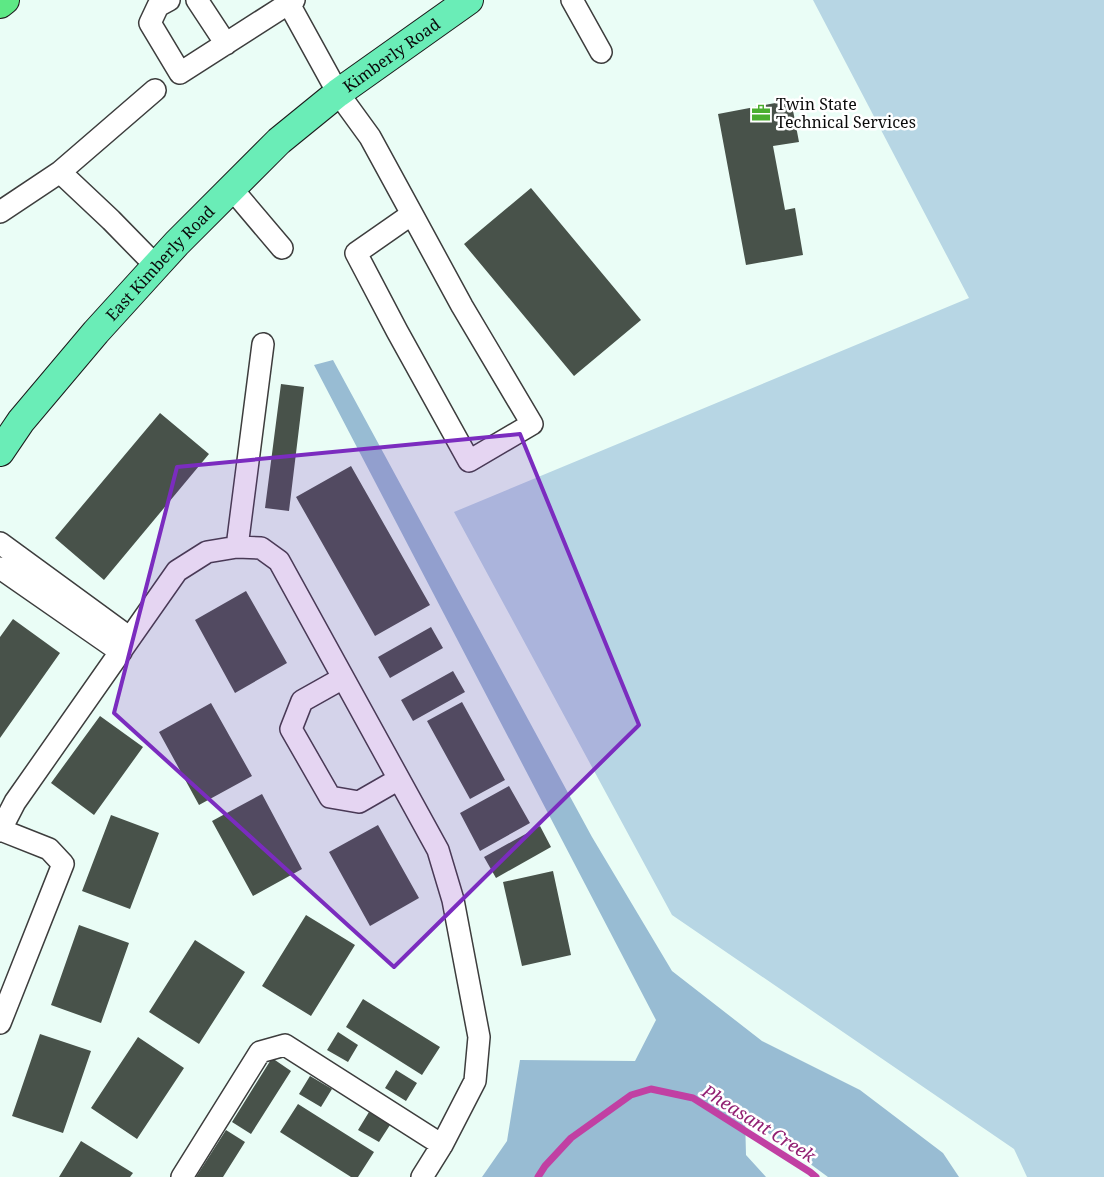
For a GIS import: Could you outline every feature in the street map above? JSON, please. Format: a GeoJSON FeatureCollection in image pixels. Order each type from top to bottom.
{"type":"FeatureCollection","features":[{"type":"Feature","properties":{"kind":"highway"},"geometry":{"type":"LineString","coordinates":[[0,4],[5,0]]}},
{"type":"Feature","properties":{"kind":"main road","name":"Kimberly Road"},"geometry":{"type":"LineString","coordinates":[[338,93],[469,0]]}},
{"type":"Feature","properties":{"kind":"main road","name":"East Kimberly Road"},"geometry":{"type":"LineString","coordinates":[[0,452],[21,421],[96,332],[177,243],[279,141],[338,93]]}},
{"type":"Feature","properties":{"kind":"lane"},"geometry":{"type":"LineString","coordinates":[[169,0],[158,6],[150,23],[180,73],[291,2],[338,93],[370,137],[412,214],[462,306],[532,424],[470,461],[397,331],[356,253],[412,214]]}},
{"type":"Feature","properties":{"kind":"lane"},"geometry":{"type":"LineString","coordinates":[[197,0],[226,44]]}},
{"type":"Feature","properties":{"kind":"lane"},"geometry":{"type":"LineString","coordinates":[[572,0],[601,52]]}},
{"type":"Feature","properties":{"kind":"lane"},"geometry":{"type":"LineString","coordinates":[[0,212],[60,172],[155,90]]}},
{"type":"Feature","properties":{"kind":"lane"},"geometry":{"type":"LineString","coordinates":[[60,172],[156,266]]}},
{"type":"Feature","properties":{"kind":"lane"},"geometry":{"type":"LineString","coordinates":[[232,188],[282,248]]}},
{"type":"Feature","properties":{"kind":"lane"},"geometry":{"type":"LineString","coordinates":[[237,547],[263,344]]}},
{"type":"Feature","properties":{"kind":"lane"},"geometry":{"type":"LineString","coordinates":[[0,543],[125,645]]}},
{"type":"Feature","properties":{"kind":"lane"},"geometry":{"type":"LineString","coordinates":[[0,1023],[63,864],[49,849],[0,831],[15,802],[177,571],[207,552],[237,547],[261,548],[279,561],[438,850],[453,900],[479,1036],[475,1081],[442,1145],[422,1177]]}},
{"type":"Feature","properties":{"kind":"lane"},"geometry":{"type":"LineString","coordinates":[[0,568],[125,645]]}},
{"type":"Feature","properties":{"kind":"lane"},"geometry":{"type":"LineString","coordinates":[[343,678],[302,701],[291,729],[330,797],[359,802],[399,780]]}},
{"type":"Feature","properties":{"kind":"lane"},"geometry":{"type":"LineString","coordinates":[[182,1177],[260,1052],[285,1045],[442,1145]]}},
{"type":"Feature","properties":{"kind":"highlighted area"},"geometry":{"type":"Polygon","coordinates":[[[520,434],[639,725],[394,967],[114,713],[177,467],[520,434]]]}},
{"type":"Feature","properties":{"kind":"shaded area"},"geometry":{"type":"Polygon","coordinates":[[[813,0],[1104,0],[1104,1177],[1027,1177],[1014,1149],[672,915],[454,512],[969,298],[813,0]]]}},
{"type":"Feature","properties":{"kind":"shaded area"},"geometry":{"type":"Polygon","coordinates":[[[333,360],[592,837],[672,971],[762,1041],[860,1090],[943,1153],[959,1177],[828,1177],[745,1116],[746,1155],[766,1177],[482,1177],[507,1141],[520,1060],[635,1061],[656,1020],[314,365],[333,360]]]}},
{"type":"Feature","properties":{"kind":"building"},"geometry":{"type":"Polygon","coordinates":[[[791,100],[799,142],[773,146],[785,210],[795,208],[803,255],[746,265],[718,114],[791,100]]]}},
{"type":"Feature","properties":{"kind":"building"},"geometry":{"type":"Polygon","coordinates":[[[531,188],[641,320],[574,376],[464,244],[531,188]]]}},
{"type":"Feature","properties":{"kind":"building"},"geometry":{"type":"Polygon","coordinates":[[[281,384],[304,387],[289,511],[265,508],[281,384]]]}},
{"type":"Feature","properties":{"kind":"building"},"geometry":{"type":"Polygon","coordinates":[[[160,413],[209,454],[104,580],[55,538],[160,413]]]}},
{"type":"Feature","properties":{"kind":"building"},"geometry":{"type":"Polygon","coordinates":[[[351,466],[430,605],[375,636],[296,497],[351,466]]]}},
{"type":"Feature","properties":{"kind":"building"},"geometry":{"type":"Polygon","coordinates":[[[246,591],[287,663],[235,693],[195,620],[246,591]]]}},
{"type":"Feature","properties":{"kind":"building"},"geometry":{"type":"Polygon","coordinates":[[[13,619],[60,653],[0,738],[0,637],[13,619]]]}},
{"type":"Feature","properties":{"kind":"building"},"geometry":{"type":"Polygon","coordinates":[[[431,627],[443,648],[390,678],[378,657],[431,627]]]}},
{"type":"Feature","properties":{"kind":"building"},"geometry":{"type":"Polygon","coordinates":[[[453,671],[465,692],[413,721],[401,700],[453,671]]]}},
{"type":"Feature","properties":{"kind":"building"},"geometry":{"type":"Polygon","coordinates":[[[462,702],[505,780],[470,799],[427,721],[462,702]]]}},
{"type":"Feature","properties":{"kind":"building"},"geometry":{"type":"Polygon","coordinates":[[[211,703],[252,776],[199,805],[159,732],[211,703]]]}},
{"type":"Feature","properties":{"kind":"building"},"geometry":{"type":"Polygon","coordinates":[[[100,716],[143,747],[94,815],[51,783],[100,716]]]}},
{"type":"Feature","properties":{"kind":"building"},"geometry":{"type":"Polygon","coordinates":[[[509,786],[530,823],[480,851],[460,813],[509,786]]]}},
{"type":"Feature","properties":{"kind":"building"},"geometry":{"type":"Polygon","coordinates":[[[262,794],[302,869],[253,896],[212,821],[262,794]]]}},
{"type":"Feature","properties":{"kind":"building"},"geometry":{"type":"Polygon","coordinates":[[[111,815],[159,833],[130,909],[82,891],[111,815]]]}},
{"type":"Feature","properties":{"kind":"building"},"geometry":{"type":"Polygon","coordinates":[[[378,825],[419,898],[370,926],[329,852],[378,825]]]}},
{"type":"Feature","properties":{"kind":"building"},"geometry":{"type":"Polygon","coordinates":[[[540,826],[551,847],[496,878],[484,857],[540,826]]]}},
{"type":"Feature","properties":{"kind":"building"},"geometry":{"type":"Polygon","coordinates":[[[553,871],[571,955],[522,966],[503,882],[553,871]]]}},
{"type":"Feature","properties":{"kind":"building"},"geometry":{"type":"Polygon","coordinates":[[[306,915],[355,945],[311,1016],[262,986],[306,915]]]}},
{"type":"Feature","properties":{"kind":"building"},"geometry":{"type":"Polygon","coordinates":[[[79,925],[129,943],[101,1023],[51,1005],[79,925]]]}},
{"type":"Feature","properties":{"kind":"building"},"geometry":{"type":"Polygon","coordinates":[[[195,940],[245,972],[199,1044],[149,1012],[195,940]]]}},
{"type":"Feature","properties":{"kind":"building"},"geometry":{"type":"Polygon","coordinates":[[[363,999],[440,1047],[422,1075],[346,1027],[363,999]]]}},
{"type":"Feature","properties":{"kind":"building"},"geometry":{"type":"Polygon","coordinates":[[[338,1032],[358,1045],[348,1062],[327,1050],[338,1032]]]}},
{"type":"Feature","properties":{"kind":"building"},"geometry":{"type":"Polygon","coordinates":[[[40,1034],[91,1051],[63,1133],[12,1116],[40,1034]]]}},
{"type":"Feature","properties":{"kind":"building"},"geometry":{"type":"Polygon","coordinates":[[[138,1037],[184,1068],[137,1139],[91,1108],[138,1037]]]}},
{"type":"Feature","properties":{"kind":"building"},"geometry":{"type":"Polygon","coordinates":[[[272,1058],[291,1071],[251,1134],[232,1122],[272,1058]]]}},
{"type":"Feature","properties":{"kind":"building"},"geometry":{"type":"Polygon","coordinates":[[[396,1070],[417,1083],[406,1101],[385,1088],[396,1070]]]}},
{"type":"Feature","properties":{"kind":"building"},"geometry":{"type":"Polygon","coordinates":[[[310,1076],[332,1089],[321,1107],[299,1094],[310,1076]]]}},
{"type":"Feature","properties":{"kind":"building"},"geometry":{"type":"Polygon","coordinates":[[[298,1104],[374,1152],[358,1177],[351,1177],[280,1132],[298,1104]]]}},
{"type":"Feature","properties":{"kind":"building"},"geometry":{"type":"Polygon","coordinates":[[[369,1112],[390,1125],[379,1142],[358,1130],[369,1112]]]}},
{"type":"Feature","properties":{"kind":"building"},"geometry":{"type":"Polygon","coordinates":[[[226,1130],[245,1142],[223,1177],[196,1177],[226,1130]]]}},
{"type":"Feature","properties":{"kind":"building"},"geometry":{"type":"Polygon","coordinates":[[[81,1141],[133,1173],[130,1177],[59,1177],[81,1141]]]}},
{"type":"Feature","properties":{"kind":"waterway","name":"Pheasant Creek"},"geometry":{"type":"LineString","coordinates":[[538,1177],[545,1166],[571,1138],[631,1095],[651,1089],[693,1098],[816,1177]]}},
{"type":"Feature","properties":{"kind":"place","name":"Twin State Technical Services"},"geometry":{"type":"Point","coordinates":[761,113]}}]}
